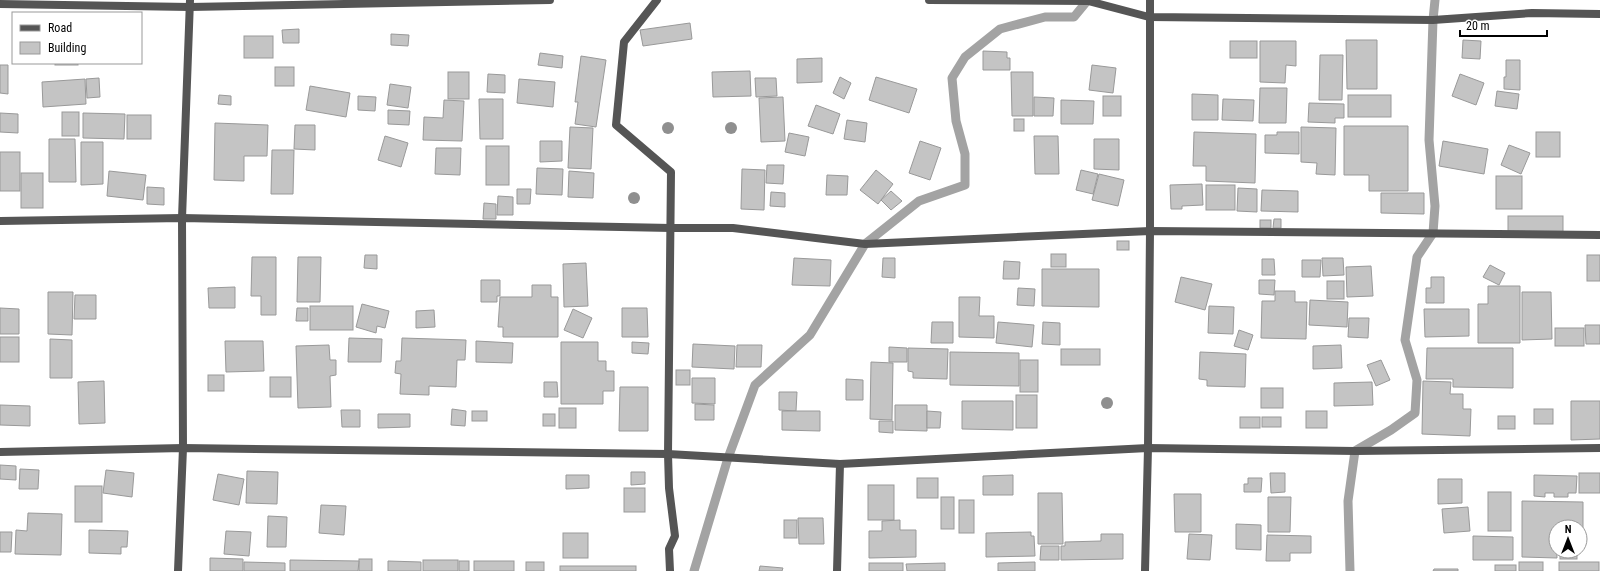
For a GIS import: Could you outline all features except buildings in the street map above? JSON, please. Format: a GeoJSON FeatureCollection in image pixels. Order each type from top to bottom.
{"type":"FeatureCollection","features":[{"type":"Feature","properties":{"kind":"street"},"geometry":{"type":"LineString","coordinates":[[0,4],[190,4],[550,0]]}},
{"type":"Feature","properties":{"kind":"street"},"geometry":{"type":"LineString","coordinates":[[657,0],[624,42],[616,125],[671,172],[668,454],[669,488],[675,536],[669,549],[670,571]]}},
{"type":"Feature","properties":{"kind":"street"},"geometry":{"type":"LineString","coordinates":[[928,0],[1088,1],[1149,17],[1432,20],[1532,13],[1600,14]]}},
{"type":"Feature","properties":{"kind":"street"},"geometry":{"type":"LineString","coordinates":[[1145,571],[1150,231],[1150,0]]}},
{"type":"Feature","properties":{"kind":"street"},"geometry":{"type":"LineString","coordinates":[[178,571],[183,448],[182,218],[190,4]]}},
{"type":"Feature","properties":{"kind":"street"},"geometry":{"type":"LineString","coordinates":[[0,221],[182,218],[734,228],[865,244],[1150,231],[1600,235]]}},
{"type":"Feature","properties":{"kind":"street"},"geometry":{"type":"LineString","coordinates":[[0,452],[183,448],[668,454],[840,464],[1148,448],[1355,451],[1600,448]]}},
{"type":"Feature","properties":{"kind":"street"},"geometry":{"type":"LineString","coordinates":[[837,571],[840,464]]}},
{"type":"Feature","properties":{"kind":"waterway"},"geometry":{"type":"LineString","coordinates":[[694,571],[728,458],[755,385],[810,335],[865,244],[919,201],[965,185],[965,154],[956,121],[952,78],[965,57],[1000,29],[1045,17],[1074,17],[1088,0]]}},
{"type":"Feature","properties":{"kind":"waterway"},"geometry":{"type":"LineString","coordinates":[[1350,571],[1348,501],[1355,451],[1391,430],[1415,413],[1417,380],[1405,340],[1417,257],[1433,233],[1435,206],[1429,140],[1435,0]]}}]}
